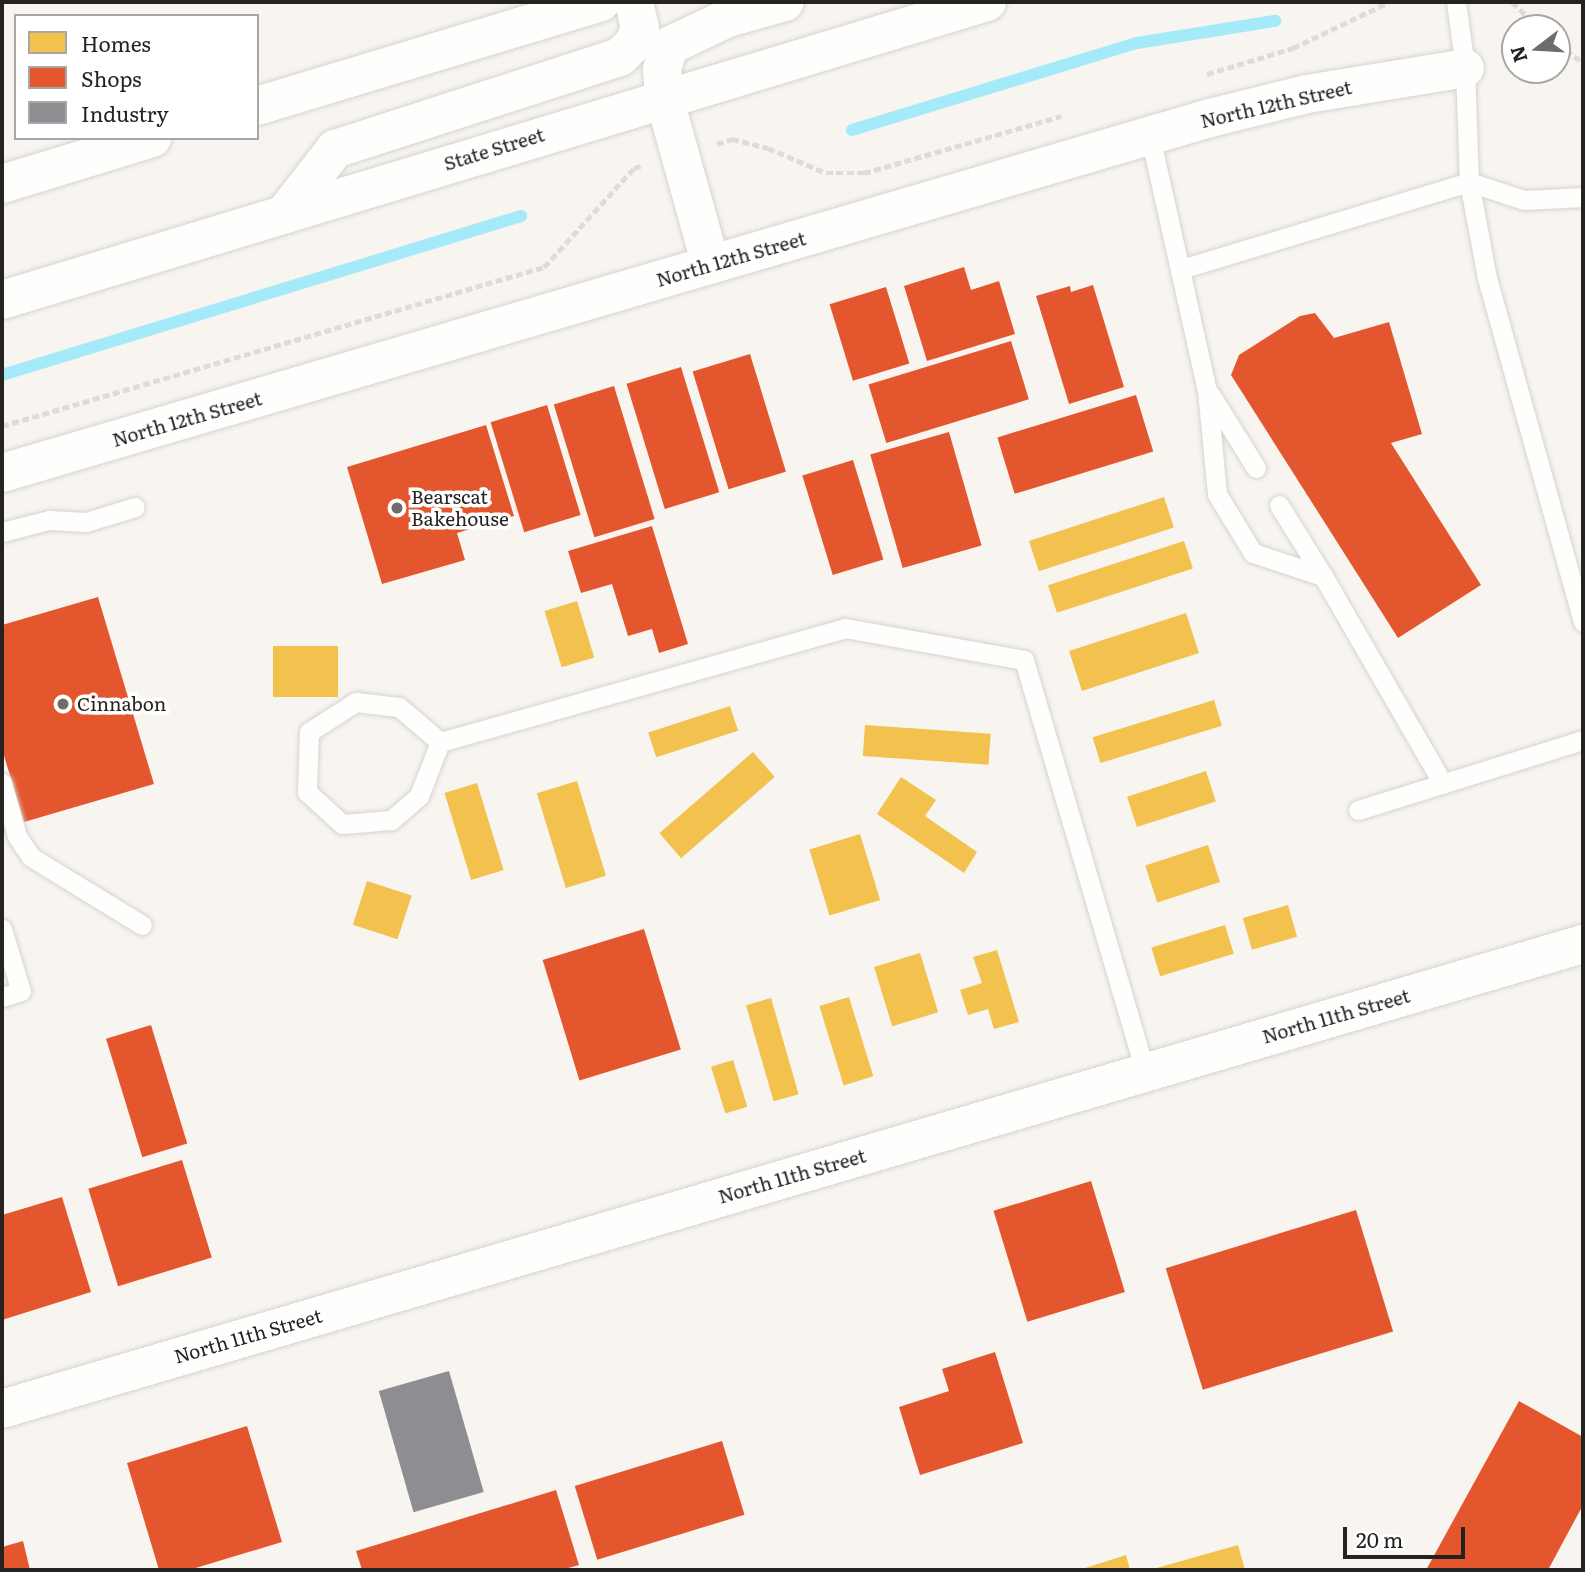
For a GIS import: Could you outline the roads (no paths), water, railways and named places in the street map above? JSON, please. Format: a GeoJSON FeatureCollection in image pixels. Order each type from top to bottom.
{"type":"FeatureCollection","features":[{"type":"Feature","properties":{"kind":"street"},"geometry":{"type":"LineString","coordinates":[[259,105],[601,2]]}},
{"type":"Feature","properties":{"kind":"street"},"geometry":{"type":"LineString","coordinates":[[286,212],[335,149],[620,57],[635,43],[640,28],[634,2]]}},
{"type":"Feature","properties":{"kind":"street"},"geometry":{"type":"LineString","coordinates":[[711,265],[664,97],[662,69],[669,46],[728,18],[785,2]]}},
{"type":"Feature","properties":{"kind":"street","name":"State Street"},"geometry":{"type":"LineString","coordinates":[[2,300],[664,97],[987,2]]}},
{"type":"Feature","properties":{"kind":"street","name":"North 12th Street"},"geometry":{"type":"LineString","coordinates":[[2,473],[1150,136],[1307,93],[1465,68]]}},
{"type":"Feature","properties":{"kind":"street"},"geometry":{"type":"LineString","coordinates":[[2,184],[145,140]]}},
{"type":"Feature","properties":{"kind":"street","name":"North 11th Street"},"geometry":{"type":"LineString","coordinates":[[2,1409],[1583,944]]}},
{"type":"Feature","properties":{"kind":"lane"},"geometry":{"type":"LineString","coordinates":[[1456,2],[1465,68],[1469,183],[1487,278],[1575,563],[1583,622]]}},
{"type":"Feature","properties":{"kind":"lane"},"geometry":{"type":"LineString","coordinates":[[1150,136],[1208,390],[1217,494],[1253,553],[1323,576]]}},
{"type":"Feature","properties":{"kind":"lane"},"geometry":{"type":"LineString","coordinates":[[1181,269],[1469,183],[1524,200],[1583,197]]}},
{"type":"Feature","properties":{"kind":"lane"},"geometry":{"type":"LineString","coordinates":[[1208,390],[1256,468]]}},
{"type":"Feature","properties":{"kind":"lane"},"geometry":{"type":"LineString","coordinates":[[1279,505],[1443,784]]}},
{"type":"Feature","properties":{"kind":"lane"},"geometry":{"type":"LineString","coordinates":[[2,532],[49,520],[94,520],[135,507]]}},
{"type":"Feature","properties":{"kind":"lane"},"geometry":{"type":"LineString","coordinates":[[440,742],[845,628],[1024,660],[1145,1072]]}},
{"type":"Feature","properties":{"kind":"lane"},"geometry":{"type":"LineString","coordinates":[[356,702],[400,707],[440,742],[419,796],[391,820],[342,824],[307,792],[309,732],[356,702]]}},
{"type":"Feature","properties":{"kind":"lane"},"geometry":{"type":"LineString","coordinates":[[1358,810],[1583,740]]}},
{"type":"Feature","properties":{"kind":"lane"},"geometry":{"type":"LineString","coordinates":[[2,783],[17,836],[31,857],[142,925]]}},
{"type":"Feature","properties":{"kind":"lane"},"geometry":{"type":"LineString","coordinates":[[2,929],[22,991],[2,997]]}},
{"type":"Feature","properties":{"kind":"waterway"},"geometry":{"type":"LineString","coordinates":[[852,130],[1137,43],[1275,21]]}},
{"type":"Feature","properties":{"kind":"waterway"},"geometry":{"type":"LineString","coordinates":[[2,375],[521,216]]}},
{"type":"Feature","properties":{"kind":"place","name":"Bearscat Bakehouse"},"geometry":{"type":"Point","coordinates":[397,508]}},
{"type":"Feature","properties":{"kind":"place","name":"Cinnabon"},"geometry":{"type":"Point","coordinates":[63,704]}}]}
